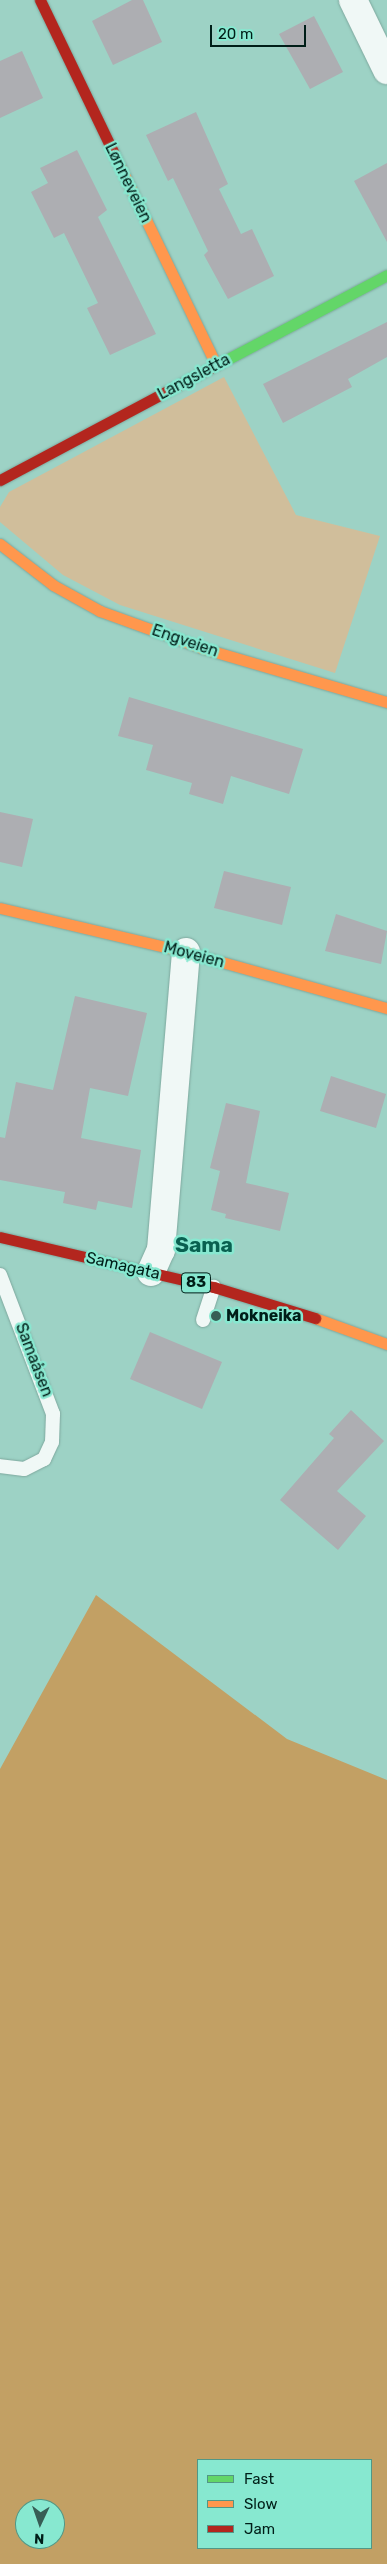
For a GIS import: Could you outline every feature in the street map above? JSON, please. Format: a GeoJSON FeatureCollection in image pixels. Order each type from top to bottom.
{"type":"FeatureCollection","features":[{"type":"Feature","properties":{"kind":"main road","name":"Lønneveien"},"geometry":{"type":"LineString","coordinates":[[40,0],[216,365]]}},
{"type":"Feature","properties":{"kind":"main road","name":"Langsletta"},"geometry":{"type":"LineString","coordinates":[[0,480],[387,275]]}},
{"type":"Feature","properties":{"kind":"main road","name":"Engveien"},"geometry":{"type":"LineString","coordinates":[[0,544],[53,585],[100,611],[202,648],[387,702]]}},
{"type":"Feature","properties":{"kind":"main road","name":"Moveien"},"geometry":{"type":"LineString","coordinates":[[0,908],[186,952],[387,1008]]}},
{"type":"Feature","properties":{"kind":"main road","name":"Samagata"},"geometry":{"type":"LineString","coordinates":[[0,1237],[214,1287],[360,1331],[387,1344]]}},
{"type":"Feature","properties":{"kind":"street"},"geometry":{"type":"LineString","coordinates":[[353,0],[387,70]]}},
{"type":"Feature","properties":{"kind":"street"},"geometry":{"type":"LineString","coordinates":[[151,1272],[161,1250],[186,952]]}},
{"type":"Feature","properties":{"kind":"lane","name":"Samaåsen"},"geometry":{"type":"LineString","coordinates":[[0,1275],[53,1414],[52,1442],[44,1459],[24,1469],[0,1466]]}},
{"type":"Feature","properties":{"kind":"lane"},"geometry":{"type":"LineString","coordinates":[[203,1320],[214,1287]]}},
{"type":"Feature","properties":{"kind":"shaded area"},"geometry":{"type":"Polygon","coordinates":[[[224,377],[296,515],[380,536],[335,673],[120,605],[63,575],[0,522],[0,507],[9,492],[224,377]]]}},
{"type":"Feature","properties":{"kind":"shaded area"},"geometry":{"type":"Polygon","coordinates":[[[96,1595],[287,1739],[387,1780],[387,2564],[0,2564],[0,1769],[96,1595]]]}},
{"type":"Feature","properties":{"kind":"building"},"geometry":{"type":"Polygon","coordinates":[[[132,0],[143,0],[162,42],[113,65],[92,21],[132,0]]]}},
{"type":"Feature","properties":{"kind":"building"},"geometry":{"type":"Polygon","coordinates":[[[314,16],[343,72],[310,89],[279,34],[314,16]]]}},
{"type":"Feature","properties":{"kind":"building"},"geometry":{"type":"Polygon","coordinates":[[[22,51],[43,98],[0,118],[0,61],[22,51]]]}},
{"type":"Feature","properties":{"kind":"building"},"geometry":{"type":"Polygon","coordinates":[[[196,112],[228,184],[219,189],[241,234],[252,229],[274,276],[228,299],[204,255],[208,251],[173,178],[168,181],[146,135],[196,112]]]}},
{"type":"Feature","properties":{"kind":"building"},"geometry":{"type":"Polygon","coordinates":[[[77,150],[107,210],[98,217],[156,334],[110,355],[87,308],[98,303],[64,233],[54,238],[31,192],[48,183],[40,168],[77,150]]]}},
{"type":"Feature","properties":{"kind":"building"},"geometry":{"type":"Polygon","coordinates":[[[387,163],[387,242],[354,181],[387,163]]]}},
{"type":"Feature","properties":{"kind":"building"},"geometry":{"type":"Polygon","coordinates":[[[387,322],[387,357],[348,379],[352,387],[283,423],[263,384],[387,322]]]}},
{"type":"Feature","properties":{"kind":"building"},"geometry":{"type":"Polygon","coordinates":[[[129,697],[303,749],[289,794],[231,776],[223,804],[189,794],[192,783],[146,770],[153,745],[118,736],[129,697]]]}},
{"type":"Feature","properties":{"kind":"building"},"geometry":{"type":"Polygon","coordinates":[[[0,812],[33,819],[22,867],[0,862],[0,812]]]}},
{"type":"Feature","properties":{"kind":"building"},"geometry":{"type":"Polygon","coordinates":[[[224,871],[291,887],[282,925],[214,908],[224,871]]]}},
{"type":"Feature","properties":{"kind":"building"},"geometry":{"type":"Polygon","coordinates":[[[336,914],[387,931],[381,964],[325,951],[336,914]]]}},
{"type":"Feature","properties":{"kind":"building"},"geometry":{"type":"Polygon","coordinates":[[[75,996],[147,1013],[128,1096],[90,1088],[81,1138],[141,1150],[132,1208],[98,1201],[96,1210],[63,1203],[65,1192],[0,1180],[0,1137],[5,1138],[16,1082],[53,1090],[75,996]]]}},
{"type":"Feature","properties":{"kind":"building"},"geometry":{"type":"Polygon","coordinates":[[[331,1076],[386,1094],[376,1128],[320,1111],[331,1076]]]}},
{"type":"Feature","properties":{"kind":"building"},"geometry":{"type":"Polygon","coordinates":[[[226,1103],[260,1111],[246,1183],[289,1193],[280,1231],[225,1218],[226,1214],[211,1210],[220,1171],[210,1168],[226,1103]]]}},
{"type":"Feature","properties":{"kind":"building"},"geometry":{"type":"Polygon","coordinates":[[[150,1332],[222,1362],[202,1409],[130,1379],[150,1332]]]}},
{"type":"Feature","properties":{"kind":"building"},"geometry":{"type":"Polygon","coordinates":[[[351,1410],[384,1441],[337,1491],[366,1516],[338,1550],[280,1500],[334,1438],[329,1434],[351,1410]]]}},
{"type":"Feature","properties":{"kind":"traffic: fast"},"geometry":{"type":"LineString","coordinates":[[224,361],[387,275]]}},
{"type":"Feature","properties":{"kind":"traffic: slow"},"geometry":{"type":"LineString","coordinates":[[120,166],[216,365]]}},
{"type":"Feature","properties":{"kind":"traffic: slow"},"geometry":{"type":"LineString","coordinates":[[0,544],[53,585],[100,611],[202,648],[387,702]]}},
{"type":"Feature","properties":{"kind":"traffic: slow"},"geometry":{"type":"LineString","coordinates":[[0,908],[186,952],[387,1008]]}},
{"type":"Feature","properties":{"kind":"traffic: slow"},"geometry":{"type":"LineString","coordinates":[[315,1318],[387,1344]]}},
{"type":"Feature","properties":{"kind":"traffic: jam"},"geometry":{"type":"LineString","coordinates":[[40,0],[120,166]]}},
{"type":"Feature","properties":{"kind":"traffic: jam"},"geometry":{"type":"LineString","coordinates":[[0,480],[224,361]]}},
{"type":"Feature","properties":{"kind":"traffic: jam"},"geometry":{"type":"LineString","coordinates":[[0,1237],[214,1287],[315,1318]]}},
{"type":"Feature","properties":{"kind":"place","name":"Mokneika"},"geometry":{"type":"Point","coordinates":[216,1316]}},
{"type":"Feature","properties":{"kind":"district","name":"Sama"},"geometry":{"type":"Point","coordinates":[204,1245]}}]}
